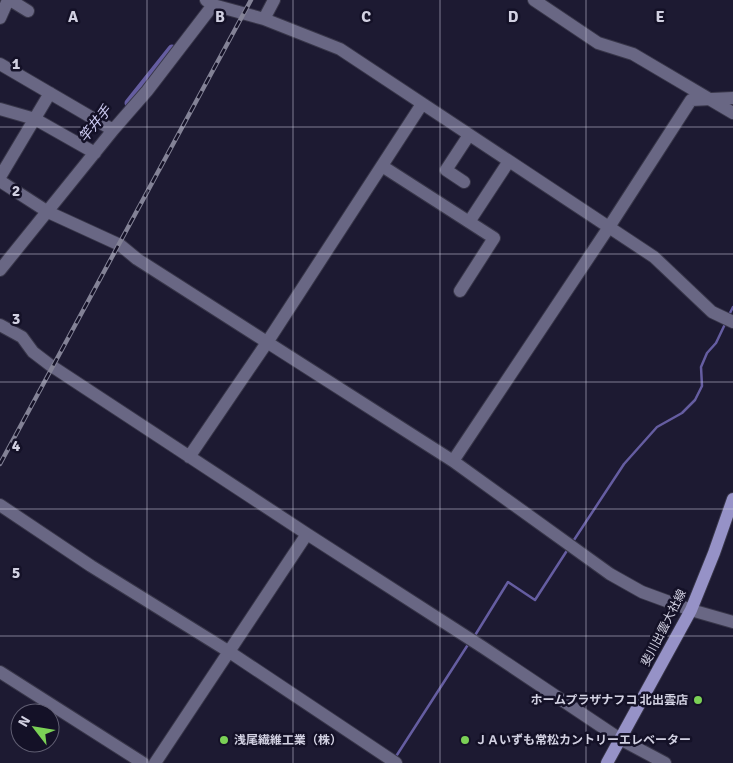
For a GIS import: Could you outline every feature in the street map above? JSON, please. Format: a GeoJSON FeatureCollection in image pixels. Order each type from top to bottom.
{"type":"FeatureCollection","features":[{"type":"Feature","properties":{"kind":"main road","name":"斐川出雲大社線"},"geometry":{"type":"LineString","coordinates":[[606,763],[691,610],[733,499]]}},
{"type":"Feature","properties":{"kind":"street"},"geometry":{"type":"LineString","coordinates":[[0,18],[9,0],[28,11]]}},
{"type":"Feature","properties":{"kind":"street"},"geometry":{"type":"LineString","coordinates":[[264,19],[274,0]]}},
{"type":"Feature","properties":{"kind":"street"},"geometry":{"type":"LineString","coordinates":[[534,0],[598,42],[633,54],[733,113]]}},
{"type":"Feature","properties":{"kind":"street"},"geometry":{"type":"LineString","coordinates":[[2,263],[48,212],[113,130],[147,91],[209,2],[264,19],[340,49],[654,257],[712,312],[733,322]]}},
{"type":"Feature","properties":{"kind":"street"},"geometry":{"type":"LineString","coordinates":[[0,64],[113,130]]}},
{"type":"Feature","properties":{"kind":"street"},"geometry":{"type":"LineString","coordinates":[[0,177],[50,93]]}},
{"type":"Feature","properties":{"kind":"street"},"geometry":{"type":"LineString","coordinates":[[452,461],[609,227],[691,100],[733,98]]}},
{"type":"Feature","properties":{"kind":"street"},"geometry":{"type":"LineString","coordinates":[[189,457],[268,341],[422,104]]}},
{"type":"Feature","properties":{"kind":"street"},"geometry":{"type":"LineString","coordinates":[[0,109],[35,119],[95,153]]}},
{"type":"Feature","properties":{"kind":"street"},"geometry":{"type":"LineString","coordinates":[[464,182],[446,170],[469,134]]}},
{"type":"Feature","properties":{"kind":"street"},"geometry":{"type":"LineString","coordinates":[[469,222],[509,161]]}},
{"type":"Feature","properties":{"kind":"street"},"geometry":{"type":"LineString","coordinates":[[382,166],[494,238],[460,291]]}},
{"type":"Feature","properties":{"kind":"street"},"geometry":{"type":"LineString","coordinates":[[0,180],[48,212],[120,245],[137,259],[268,341],[452,461],[610,574],[642,592],[691,610],[733,622]]}},
{"type":"Feature","properties":{"kind":"street"},"geometry":{"type":"LineString","coordinates":[[0,325],[22,337],[33,352],[50,364],[189,457],[484,648],[620,739],[665,763]]}},
{"type":"Feature","properties":{"kind":"street"},"geometry":{"type":"LineString","coordinates":[[0,505],[91,566],[228,651],[396,763]]}},
{"type":"Feature","properties":{"kind":"street"},"geometry":{"type":"LineString","coordinates":[[155,763],[307,534]]}},
{"type":"Feature","properties":{"kind":"street"},"geometry":{"type":"LineString","coordinates":[[0,672],[143,763]]}},
{"type":"Feature","properties":{"kind":"waterway","name":"竿井手"},"geometry":{"type":"LineString","coordinates":[[129,103],[172,49]]}},
{"type":"Feature","properties":{"kind":"waterway"},"geometry":{"type":"LineString","coordinates":[[729,315],[733,307]]}},
{"type":"Feature","properties":{"kind":"waterway"},"geometry":{"type":"LineString","coordinates":[[572,543],[624,464],[657,427],[682,413],[695,400],[702,386],[701,367],[707,353],[716,343],[726,322]]}},
{"type":"Feature","properties":{"kind":"waterway"},"geometry":{"type":"LineString","coordinates":[[474,637],[508,582],[535,600],[568,549]]}},
{"type":"Feature","properties":{"kind":"waterway"},"geometry":{"type":"LineString","coordinates":[[395,758],[469,643]]}},
{"type":"Feature","properties":{"kind":"railway"},"geometry":{"type":"LineString","coordinates":[[0,464],[251,0]]}},
{"type":"Feature","properties":{"kind":"place","name":"ホームプラザナフコ 北出雲店"},"geometry":{"type":"Point","coordinates":[698,700]}},
{"type":"Feature","properties":{"kind":"place","name":"浅尾繊維工業（株）"},"geometry":{"type":"Point","coordinates":[224,740]}},
{"type":"Feature","properties":{"kind":"place","name":"ＪＡいずも常松カントリーエレベーター"},"geometry":{"type":"Point","coordinates":[465,740]}}]}
